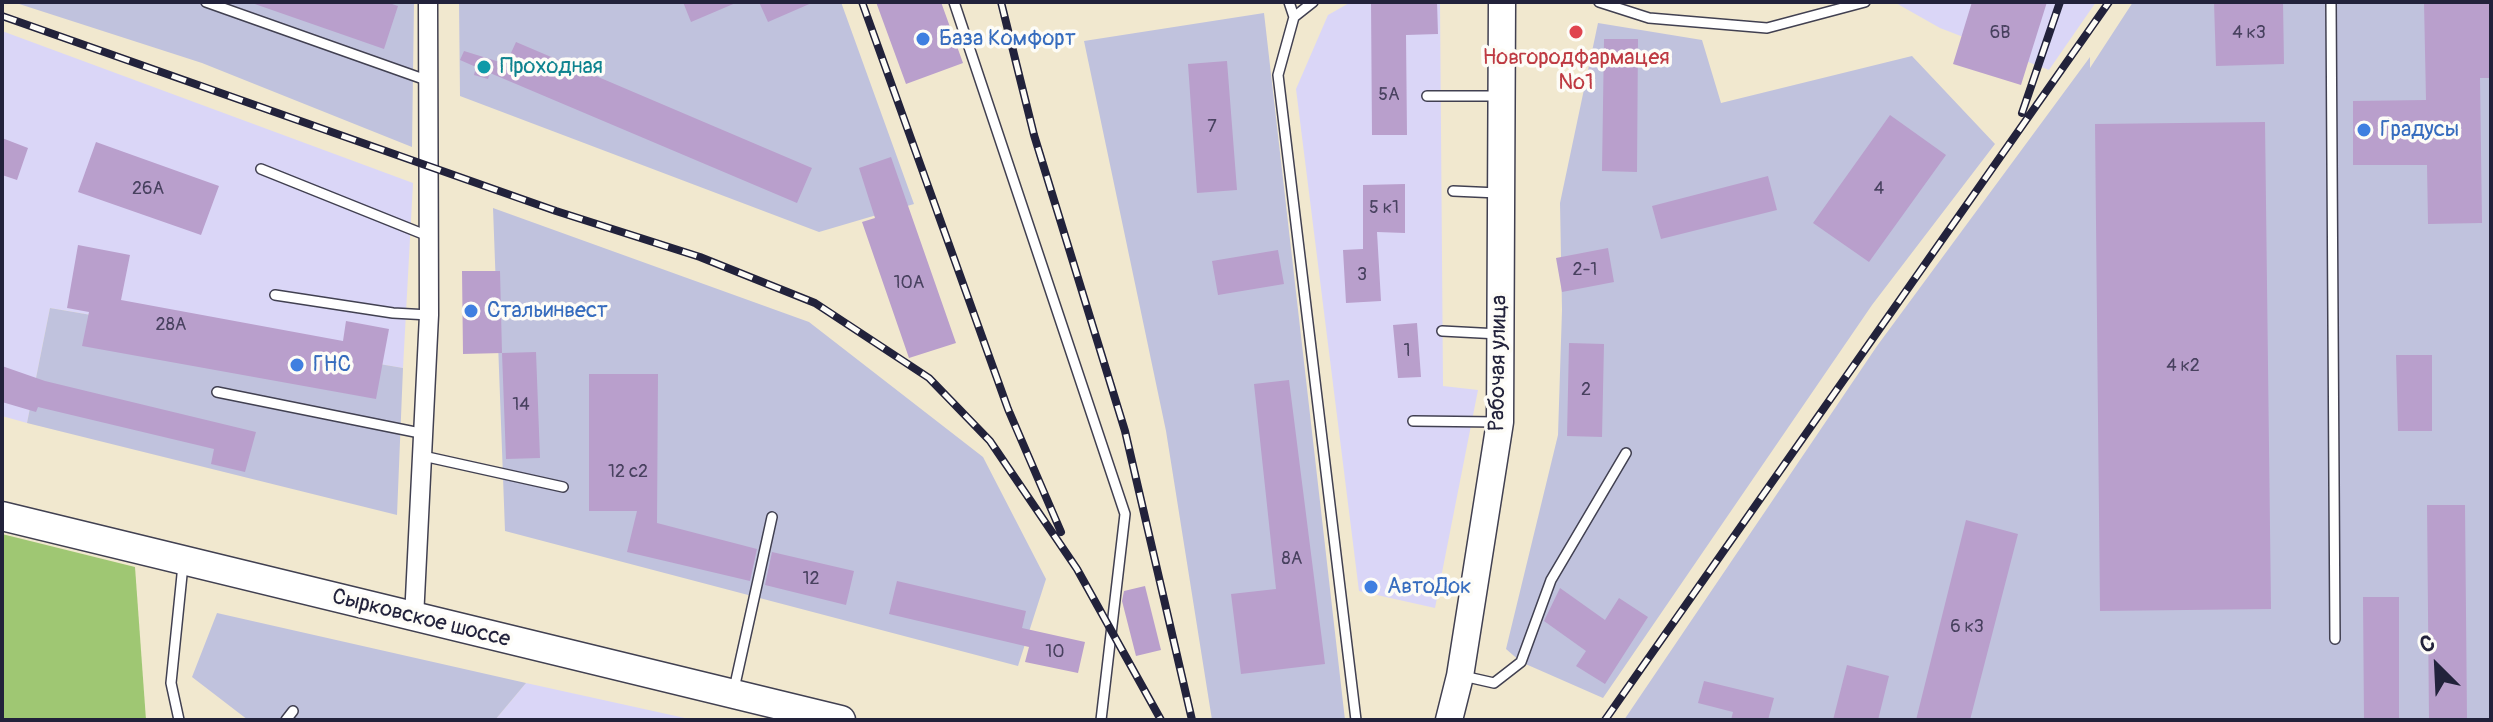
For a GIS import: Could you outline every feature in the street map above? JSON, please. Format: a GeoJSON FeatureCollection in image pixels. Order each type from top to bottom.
{"type":"FeatureCollection","features":[{"type":"Feature","properties":{"kind":"main road","name":"Рабочая улица"},"geometry":{"type":"LineString","coordinates":[[1449,720],[1460,676],[1500,422],[1502,2]]}},
{"type":"Feature","properties":{"kind":"main road","name":"Сырковское шоссе"},"geometry":{"type":"LineString","coordinates":[[2,516],[841,720]]}},
{"type":"Feature","properties":{"kind":"street"},"geometry":{"type":"LineString","coordinates":[[414,618],[429,315],[428,2]]}},
{"type":"Feature","properties":{"kind":"lane"},"geometry":{"type":"LineString","coordinates":[[206,2],[429,81]]}},
{"type":"Feature","properties":{"kind":"lane"},"geometry":{"type":"LineString","coordinates":[[954,2],[1125,514],[1101,720]]}},
{"type":"Feature","properties":{"kind":"lane"},"geometry":{"type":"LineString","coordinates":[[1289,2],[1294,17],[1278,75],[1356,720]]}},
{"type":"Feature","properties":{"kind":"lane"},"geometry":{"type":"LineString","coordinates":[[1294,17],[1313,2]]}},
{"type":"Feature","properties":{"kind":"lane"},"geometry":{"type":"LineString","coordinates":[[1599,2],[1649,18],[1767,28],[1865,2]]}},
{"type":"Feature","properties":{"kind":"lane"},"geometry":{"type":"LineString","coordinates":[[2331,2],[2335,639]]}},
{"type":"Feature","properties":{"kind":"lane"},"geometry":{"type":"LineString","coordinates":[[1427,96],[1501,96]]}},
{"type":"Feature","properties":{"kind":"lane"},"geometry":{"type":"LineString","coordinates":[[261,169],[430,237]]}},
{"type":"Feature","properties":{"kind":"lane"},"geometry":{"type":"LineString","coordinates":[[1453,191],[1501,193]]}},
{"type":"Feature","properties":{"kind":"lane"},"geometry":{"type":"LineString","coordinates":[[275,295],[393,313],[429,315]]}},
{"type":"Feature","properties":{"kind":"lane"},"geometry":{"type":"LineString","coordinates":[[1442,331],[1501,334]]}},
{"type":"Feature","properties":{"kind":"lane"},"geometry":{"type":"LineString","coordinates":[[217,392],[425,434]]}},
{"type":"Feature","properties":{"kind":"lane"},"geometry":{"type":"LineString","coordinates":[[1413,421],[1500,422]]}},
{"type":"Feature","properties":{"kind":"lane"},"geometry":{"type":"LineString","coordinates":[[1460,676],[1494,683],[1521,662],[1551,580],[1626,453]]}},
{"type":"Feature","properties":{"kind":"lane"},"geometry":{"type":"LineString","coordinates":[[423,456],[563,487]]}},
{"type":"Feature","properties":{"kind":"lane"},"geometry":{"type":"LineString","coordinates":[[733,693],[772,517]]}},
{"type":"Feature","properties":{"kind":"lane"},"geometry":{"type":"LineString","coordinates":[[179,720],[171,683],[183,561]]}},
{"type":"Feature","properties":{"kind":"lane"},"geometry":{"type":"LineString","coordinates":[[286,720],[293,711]]}},
{"type":"Feature","properties":{"kind":"shaded area"},"geometry":{"type":"Polygon","coordinates":[[[13,2],[414,2],[412,147],[202,63],[13,2]]]}},
{"type":"Feature","properties":{"kind":"shaded area"},"geometry":{"type":"Polygon","coordinates":[[[459,2],[841,2],[914,204],[819,232],[460,96],[459,2]]]}},
{"type":"Feature","properties":{"kind":"shaded area"},"geometry":{"type":"Polygon","coordinates":[[[1351,2],[1440,2],[1443,386],[1478,390],[1435,608],[1359,591],[1296,89],[1328,15],[1351,2]]]}},
{"type":"Feature","properties":{"kind":"shaded area"},"geometry":{"type":"Polygon","coordinates":[[[1894,2],[2096,2],[2049,70],[1940,28],[1894,2]]]}},
{"type":"Feature","properties":{"kind":"shaded area"},"geometry":{"type":"Polygon","coordinates":[[[2133,2],[2491,2],[2491,720],[1624,720],[1877,346],[2090,57],[2090,68],[2133,2]]]}},
{"type":"Feature","properties":{"kind":"shaded area"},"geometry":{"type":"Polygon","coordinates":[[[1264,13],[1345,720],[1212,720],[1166,431],[1084,41],[1264,13]]]}},
{"type":"Feature","properties":{"kind":"shaded area"},"geometry":{"type":"Polygon","coordinates":[[[1598,23],[1702,40],[1721,103],[1912,56],[1995,144],[1872,305],[1603,698],[1521,662],[1506,649],[1558,435],[1562,310],[1560,203],[1598,23]]]}},
{"type":"Feature","properties":{"kind":"shaded area"},"geometry":{"type":"Polygon","coordinates":[[[2,31],[413,183],[403,368],[50,308],[27,423],[2,416],[2,31]]]}},
{"type":"Feature","properties":{"kind":"shaded area"},"geometry":{"type":"Polygon","coordinates":[[[493,208],[809,322],[983,457],[1046,579],[1018,666],[505,531],[493,208]]]}},
{"type":"Feature","properties":{"kind":"shaded area"},"geometry":{"type":"Polygon","coordinates":[[[50,308],[403,368],[397,515],[27,423],[50,308]]]}},
{"type":"Feature","properties":{"kind":"shaded area"},"geometry":{"type":"Polygon","coordinates":[[[217,613],[526,683],[495,720],[248,720],[192,677],[217,613]]]}},
{"type":"Feature","properties":{"kind":"shaded area"},"geometry":{"type":"Polygon","coordinates":[[[526,683],[694,720],[495,720],[526,683]]]}},
{"type":"Feature","properties":{"kind":"green space"},"geometry":{"type":"Polygon","coordinates":[[[2,534],[135,567],[146,720],[2,720],[2,534]]]}},
{"type":"Feature","properties":{"kind":"building"},"geometry":{"type":"Polygon","coordinates":[[[249,2],[386,2],[398,6],[384,49],[249,2]]]}},
{"type":"Feature","properties":{"kind":"building"},"geometry":{"type":"Polygon","coordinates":[[[683,2],[738,2],[691,22],[683,2]]]}},
{"type":"Feature","properties":{"kind":"building"},"geometry":{"type":"Polygon","coordinates":[[[759,2],[814,2],[768,22],[759,2]]]}},
{"type":"Feature","properties":{"kind":"building"},"geometry":{"type":"Polygon","coordinates":[[[876,2],[941,2],[963,63],[906,84],[876,2]]]}},
{"type":"Feature","properties":{"kind":"building"},"geometry":{"type":"Polygon","coordinates":[[[1371,2],[1437,2],[1438,34],[1406,35],[1407,135],[1372,135],[1371,2]]]}},
{"type":"Feature","properties":{"kind":"building"},"geometry":{"type":"Polygon","coordinates":[[[1972,2],[2047,2],[2021,85],[1953,64],[1972,2]]]}},
{"type":"Feature","properties":{"kind":"building"},"geometry":{"type":"Polygon","coordinates":[[[2214,2],[2283,2],[2284,64],[2216,66],[2214,2]]]}},
{"type":"Feature","properties":{"kind":"building"},"geometry":{"type":"Polygon","coordinates":[[[2424,2],[2491,2],[2491,78],[2480,78],[2482,223],[2428,224],[2427,165],[2353,165],[2353,101],[2426,100],[2424,2]]]}},
{"type":"Feature","properties":{"kind":"building"},"geometry":{"type":"Polygon","coordinates":[[[1604,39],[1638,39],[1637,172],[1602,171],[1604,39]]]}},
{"type":"Feature","properties":{"kind":"building"},"geometry":{"type":"Polygon","coordinates":[[[516,42],[812,168],[797,203],[490,73],[488,79],[474,75],[476,67],[460,60],[464,51],[506,64],[516,42]]]}},
{"type":"Feature","properties":{"kind":"building"},"geometry":{"type":"Polygon","coordinates":[[[1227,61],[1237,190],[1197,193],[1188,64],[1227,61]]]}},
{"type":"Feature","properties":{"kind":"building"},"geometry":{"type":"Polygon","coordinates":[[[1890,115],[1946,155],[1869,262],[1813,223],[1890,115]]]}},
{"type":"Feature","properties":{"kind":"building"},"geometry":{"type":"Polygon","coordinates":[[[2265,122],[2271,609],[2100,611],[2095,124],[2265,122]]]}},
{"type":"Feature","properties":{"kind":"building"},"geometry":{"type":"Polygon","coordinates":[[[2,138],[28,148],[17,180],[2,175],[2,138]]]}},
{"type":"Feature","properties":{"kind":"building"},"geometry":{"type":"Polygon","coordinates":[[[96,142],[219,186],[201,235],[78,192],[96,142]]]}},
{"type":"Feature","properties":{"kind":"building"},"geometry":{"type":"Polygon","coordinates":[[[891,157],[956,343],[909,358],[862,222],[875,218],[859,168],[891,157]]]}},
{"type":"Feature","properties":{"kind":"building"},"geometry":{"type":"Polygon","coordinates":[[[1768,176],[1777,210],[1661,239],[1652,206],[1768,176]]]}},
{"type":"Feature","properties":{"kind":"building"},"geometry":{"type":"Polygon","coordinates":[[[1405,184],[1405,233],[1377,232],[1381,301],[1346,303],[1343,250],[1363,249],[1363,185],[1405,184]]]}},
{"type":"Feature","properties":{"kind":"building"},"geometry":{"type":"Polygon","coordinates":[[[78,245],[130,255],[121,300],[343,341],[346,321],[389,329],[376,399],[82,346],[89,312],[67,308],[78,245]]]}},
{"type":"Feature","properties":{"kind":"building"},"geometry":{"type":"Polygon","coordinates":[[[1608,248],[1614,282],[1562,292],[1556,258],[1608,248]]]}},
{"type":"Feature","properties":{"kind":"building"},"geometry":{"type":"Polygon","coordinates":[[[1278,250],[1284,284],[1218,295],[1212,261],[1278,250]]]}},
{"type":"Feature","properties":{"kind":"building"},"geometry":{"type":"Polygon","coordinates":[[[462,271],[500,271],[502,353],[463,354],[462,271]]]}},
{"type":"Feature","properties":{"kind":"building"},"geometry":{"type":"Polygon","coordinates":[[[1417,323],[1421,377],[1398,378],[1393,325],[1417,323]]]}},
{"type":"Feature","properties":{"kind":"building"},"geometry":{"type":"Polygon","coordinates":[[[1569,343],[1604,344],[1602,437],[1567,436],[1569,343]]]}},
{"type":"Feature","properties":{"kind":"building"},"geometry":{"type":"Polygon","coordinates":[[[536,352],[540,458],[506,459],[502,353],[536,352]]]}},
{"type":"Feature","properties":{"kind":"building"},"geometry":{"type":"Polygon","coordinates":[[[2396,355],[2432,355],[2432,431],[2398,431],[2396,355]]]}},
{"type":"Feature","properties":{"kind":"building"},"geometry":{"type":"Polygon","coordinates":[[[2,366],[45,381],[256,432],[245,472],[211,464],[214,449],[38,407],[36,412],[2,402],[2,366]]]}},
{"type":"Feature","properties":{"kind":"building"},"geometry":{"type":"Polygon","coordinates":[[[589,374],[658,374],[657,523],[757,549],[750,581],[627,552],[637,511],[589,511],[589,374]]]}},
{"type":"Feature","properties":{"kind":"building"},"geometry":{"type":"Polygon","coordinates":[[[1289,380],[1325,664],[1241,674],[1231,594],[1276,589],[1254,384],[1289,380]]]}},
{"type":"Feature","properties":{"kind":"building"},"geometry":{"type":"Polygon","coordinates":[[[2427,505],[2465,505],[2467,720],[2429,720],[2427,505]]]}},
{"type":"Feature","properties":{"kind":"building"},"geometry":{"type":"Polygon","coordinates":[[[1966,520],[2018,534],[1970,720],[1916,720],[1966,520]]]}},
{"type":"Feature","properties":{"kind":"building"},"geometry":{"type":"Polygon","coordinates":[[[772,552],[854,571],[846,605],[765,585],[772,552]]]}},
{"type":"Feature","properties":{"kind":"building"},"geometry":{"type":"Polygon","coordinates":[[[897,581],[1026,611],[1022,628],[1085,642],[1078,673],[1025,662],[1029,647],[889,614],[897,581]]]}},
{"type":"Feature","properties":{"kind":"building"},"geometry":{"type":"Polygon","coordinates":[[[1145,586],[1161,650],[1136,656],[1122,601],[1124,591],[1145,586]]]}},
{"type":"Feature","properties":{"kind":"building"},"geometry":{"type":"Polygon","coordinates":[[[1560,588],[1605,620],[1619,598],[1648,617],[1605,684],[1576,666],[1586,651],[1544,621],[1560,588]]]}},
{"type":"Feature","properties":{"kind":"building"},"geometry":{"type":"Polygon","coordinates":[[[2363,597],[2399,597],[2399,720],[2364,720],[2363,597]]]}},
{"type":"Feature","properties":{"kind":"building"},"geometry":{"type":"Polygon","coordinates":[[[1847,665],[1889,676],[1878,720],[1833,720],[1847,665]]]}},
{"type":"Feature","properties":{"kind":"building"},"geometry":{"type":"Polygon","coordinates":[[[1704,681],[1774,698],[1768,720],[1731,720],[1733,712],[1698,703],[1704,681]]]}},
{"type":"Feature","properties":{"kind":"railway"},"geometry":{"type":"LineString","coordinates":[[862,2],[1008,409],[1061,532]]}},
{"type":"Feature","properties":{"kind":"railway"},"geometry":{"type":"LineString","coordinates":[[1001,2],[1034,135],[1125,431],[1192,720]]}},
{"type":"Feature","properties":{"kind":"railway"},"geometry":{"type":"LineString","coordinates":[[2022,113],[2060,2]]}},
{"type":"Feature","properties":{"kind":"railway"},"geometry":{"type":"LineString","coordinates":[[1605,720],[2109,2]]}},
{"type":"Feature","properties":{"kind":"railway"},"geometry":{"type":"LineString","coordinates":[[2,16],[556,211],[700,257],[815,303],[929,378],[990,441],[1077,569],[1161,720]]}},
{"type":"Feature","properties":{"kind":"place","name":"Новгородфармацея №1"},"geometry":{"type":"Point","coordinates":[1576,32]}},
{"type":"Feature","properties":{"kind":"place","name":"База Комфорт"},"geometry":{"type":"Point","coordinates":[923,39]}},
{"type":"Feature","properties":{"kind":"place","name":"Проходная"},"geometry":{"type":"Point","coordinates":[484,67]}},
{"type":"Feature","properties":{"kind":"place","name":"Градусы"},"geometry":{"type":"Point","coordinates":[2364,130]}},
{"type":"Feature","properties":{"kind":"place","name":"Стальинвест"},"geometry":{"type":"Point","coordinates":[471,311]}},
{"type":"Feature","properties":{"kind":"place","name":"ГНС"},"geometry":{"type":"Point","coordinates":[297,365]}},
{"type":"Feature","properties":{"kind":"place","name":"АвтоДок"},"geometry":{"type":"Point","coordinates":[1371,587]}}]}
